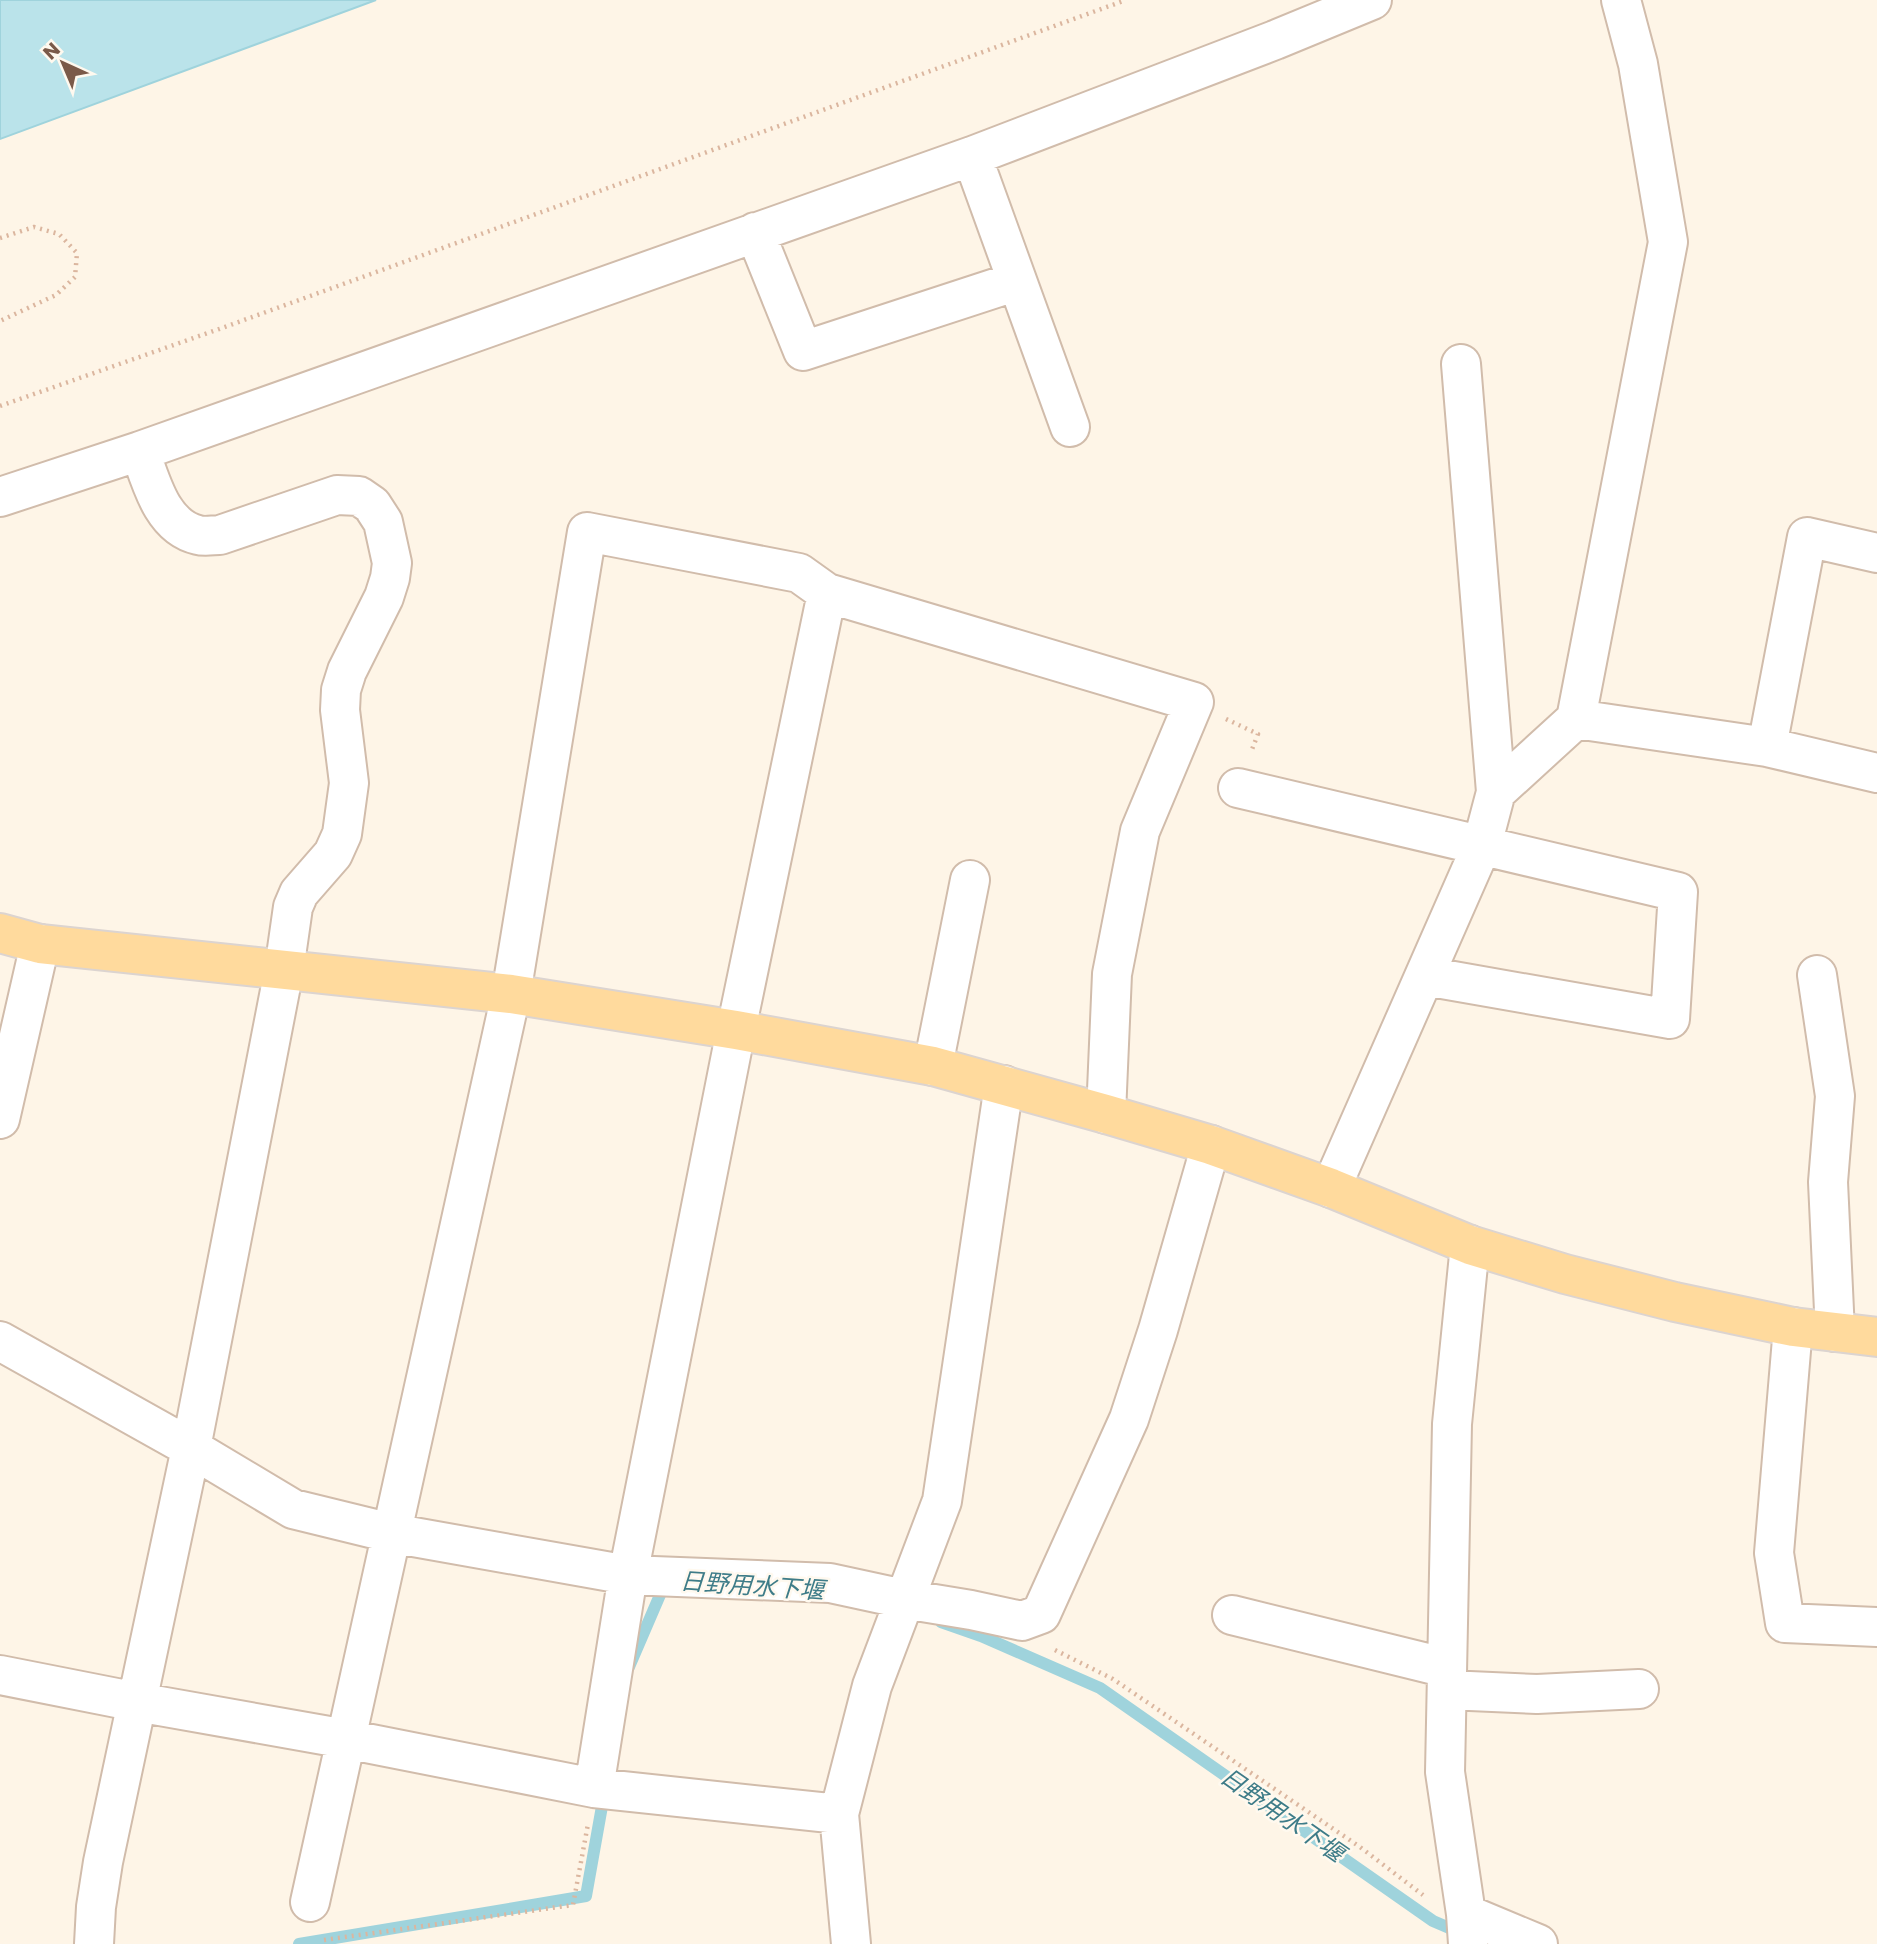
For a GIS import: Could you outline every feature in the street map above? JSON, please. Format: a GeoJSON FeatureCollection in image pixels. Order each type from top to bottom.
{"type":"FeatureCollection","features":[{"type":"Feature","properties":{"kind":"main road"},"geometry":{"type":"LineString","coordinates":[[0,933],[40,944],[511,994],[736,1030],[933,1066],[1211,1145],[1331,1188],[1470,1245],[1565,1274],[1793,1328],[1877,1337]]}},
{"type":"Feature","properties":{"kind":"street"},"geometry":{"type":"LineString","coordinates":[[0,497],[140,451],[972,156],[1372,0]]}},
{"type":"Feature","properties":{"kind":"street"},"geometry":{"type":"LineString","coordinates":[[1496,792],[1576,719],[1668,242],[1638,64],[1621,0]]}},
{"type":"Feature","properties":{"kind":"street"},"geometry":{"type":"LineString","coordinates":[[972,156],[1070,427]]}},
{"type":"Feature","properties":{"kind":"street"},"geometry":{"type":"LineString","coordinates":[[755,232],[803,351],[1017,281]]}},
{"type":"Feature","properties":{"kind":"street"},"geometry":{"type":"LineString","coordinates":[[1331,1188],[1482,845],[1496,792],[1461,364]]}},
{"type":"Feature","properties":{"kind":"street"},"geometry":{"type":"LineString","coordinates":[[94,1944],[103,1862],[191,1448],[284,970],[293,906],[299,893],[333,854],[342,834],[349,783],[340,710],[341,690],[347,671],[384,597],[392,563],[383,522],[372,505],[359,496],[337,495],[220,535],[200,536],[183,530],[170,517],[156,495],[140,451]]}},
{"type":"Feature","properties":{"kind":"street"},"geometry":{"type":"LineString","coordinates":[[310,1902],[511,994],[587,531],[799,573],[827,593],[1194,702],[1140,831],[1112,974],[1106,1114]]}},
{"type":"Feature","properties":{"kind":"street"},"geometry":{"type":"LineString","coordinates":[[1767,747],[1807,537],[1877,553]]}},
{"type":"Feature","properties":{"kind":"street"},"geometry":{"type":"LineString","coordinates":[[594,1788],[628,1575],[736,1030],[827,593]]}},
{"type":"Feature","properties":{"kind":"street"},"geometry":{"type":"LineString","coordinates":[[1576,719],[1767,747],[1877,773]]}},
{"type":"Feature","properties":{"kind":"street"},"geometry":{"type":"LineString","coordinates":[[1238,788],[1678,892],[1670,1018],[1425,975]]}},
{"type":"Feature","properties":{"kind":"street"},"geometry":{"type":"LineString","coordinates":[[933,1066],[970,880]]}},
{"type":"Feature","properties":{"kind":"street"},"geometry":{"type":"LineString","coordinates":[[0,1119],[40,944]]}},
{"type":"Feature","properties":{"kind":"street"},"geometry":{"type":"LineString","coordinates":[[1818,975],[1835,1096],[1828,1182],[1835,1332]]}},
{"type":"Feature","properties":{"kind":"street"},"geometry":{"type":"LineString","coordinates":[[851,1944],[839,1814],[872,1686],[942,1501],[1004,1085]]}},
{"type":"Feature","properties":{"kind":"street"},"geometry":{"type":"LineString","coordinates":[[0,1340],[293,1509],[391,1533],[628,1575],[830,1583],[1022,1621],[1041,1614],[1129,1419],[1158,1330],[1211,1145]]}},
{"type":"Feature","properties":{"kind":"street"},"geometry":{"type":"LineString","coordinates":[[1470,1245],[1452,1424],[1445,1773],[1466,1925],[1538,1944]]}},
{"type":"Feature","properties":{"kind":"street"},"geometry":{"type":"LineString","coordinates":[[1793,1328],[1774,1553],[1785,1623],[1877,1627]]}},
{"type":"Feature","properties":{"kind":"street"},"geometry":{"type":"LineString","coordinates":[[1232,1615],[1447,1679],[1537,1694],[1639,1689]]}},
{"type":"Feature","properties":{"kind":"street"},"geometry":{"type":"LineString","coordinates":[[0,1675],[594,1788],[839,1814]]}},
{"type":"Feature","properties":{"kind":"path"},"geometry":{"type":"LineString","coordinates":[[0,406],[1126,0]]}},
{"type":"Feature","properties":{"kind":"path"},"geometry":{"type":"LineString","coordinates":[[0,238],[34,227],[59,234],[77,253],[75,276],[56,295],[0,321]]}},
{"type":"Feature","properties":{"kind":"path"},"geometry":{"type":"LineString","coordinates":[[1194,702],[1258,734],[1238,788]]}},
{"type":"Feature","properties":{"kind":"path"},"geometry":{"type":"LineString","coordinates":[[1022,1621],[1010,1627],[1113,1679],[1360,1847],[1466,1925]]}},
{"type":"Feature","properties":{"kind":"path"},"geometry":{"type":"LineString","coordinates":[[312,1942],[573,1905],[594,1788]]}},
{"type":"Feature","properties":{"kind":"water"},"geometry":{"type":"Polygon","coordinates":[[[0,0],[376,0],[0,139],[0,0]]]}},
{"type":"Feature","properties":{"kind":"waterway","name":"日野用水下堰"},"geometry":{"type":"LineString","coordinates":[[629,1667],[666,1581]]}},
{"type":"Feature","properties":{"kind":"waterway","name":"日野用水下堰"},"geometry":{"type":"LineString","coordinates":[[941,1622],[981,1636],[1100,1688],[1433,1921],[1461,1933]]}},
{"type":"Feature","properties":{"kind":"waterway","name":"日野用水下堰"},"geometry":{"type":"LineString","coordinates":[[299,1944],[586,1896],[604,1795]]}}]}
